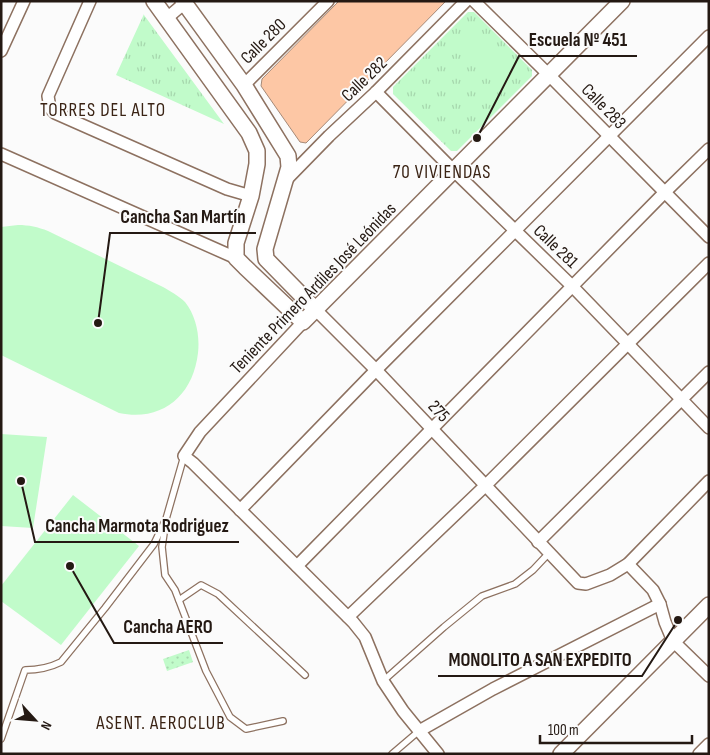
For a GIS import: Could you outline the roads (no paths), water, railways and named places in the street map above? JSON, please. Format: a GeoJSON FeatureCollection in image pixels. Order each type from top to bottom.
{"type":"FeatureCollection","features":[{"type":"Feature","properties":{"kind":"street"},"geometry":{"type":"LineString","coordinates":[[1,50],[24,1]]}},
{"type":"Feature","properties":{"kind":"street"},"geometry":{"type":"LineString","coordinates":[[90,1],[48,96],[50,108],[55,113],[227,189],[251,196]]}},
{"type":"Feature","properties":{"kind":"street"},"geometry":{"type":"LineString","coordinates":[[154,1],[249,133],[257,151],[257,164],[251,196],[236,243],[236,258]]}},
{"type":"Feature","properties":{"kind":"street","name":"Calle 280"},"geometry":{"type":"LineString","coordinates":[[244,85],[328,1]]}},
{"type":"Feature","properties":{"kind":"street","name":"Calle 282"},"geometry":{"type":"LineString","coordinates":[[285,182],[466,1]]}},
{"type":"Feature","properties":{"kind":"street","name":"Calle 283"},"geometry":{"type":"LineString","coordinates":[[474,1],[709,237]]}},
{"type":"Feature","properties":{"kind":"street","name":"Teniente Primero Ardiles José Leónidas"},"geometry":{"type":"LineString","coordinates":[[184,456],[200,432],[303,322],[622,1]]}},
{"type":"Feature","properties":{"kind":"street"},"geometry":{"type":"LineString","coordinates":[[167,18],[185,2],[244,85],[288,156],[289,167],[285,182]]}},
{"type":"Feature","properties":{"kind":"street"},"geometry":{"type":"LineString","coordinates":[[240,510],[514,230],[709,36]]}},
{"type":"Feature","properties":{"kind":"street","name":"Calle 281"},"geometry":{"type":"LineString","coordinates":[[376,92],[573,287],[709,428]]}},
{"type":"Feature","properties":{"kind":"street"},"geometry":{"type":"LineString","coordinates":[[297,566],[709,149]]}},
{"type":"Feature","properties":{"kind":"street"},"geometry":{"type":"LineString","coordinates":[[1,154],[236,258],[303,322]]}},
{"type":"Feature","properties":{"kind":"street","name":"275"},"geometry":{"type":"LineString","coordinates":[[285,182],[265,249],[266,259],[272,266],[376,370],[578,583],[586,584],[628,564]]}},
{"type":"Feature","properties":{"kind":"street"},"geometry":{"type":"LineString","coordinates":[[348,617],[485,486],[709,263]]}},
{"type":"Feature","properties":{"kind":"street"},"geometry":{"type":"LineString","coordinates":[[538,542],[709,372]]}},
{"type":"Feature","properties":{"kind":"street"},"geometry":{"type":"LineString","coordinates":[[184,456],[348,617],[365,637],[382,681],[403,711],[438,754]]}},
{"type":"Feature","properties":{"kind":"street"},"geometry":{"type":"LineString","coordinates":[[709,481],[628,564],[653,590],[673,641],[709,676]]}},
{"type":"Feature","properties":{"kind":"street"},"geometry":{"type":"LineString","coordinates":[[419,731],[493,689],[660,604]]}},
{"type":"Feature","properties":{"kind":"street"},"geometry":{"type":"LineString","coordinates":[[561,754],[709,605]]}},
{"type":"Feature","properties":{"kind":"street"},"geometry":{"type":"LineString","coordinates":[[699,754],[709,744]]}},
{"type":"Feature","properties":{"kind":"lane"},"geometry":{"type":"LineString","coordinates":[[184,456],[166,519],[162,547],[165,575],[176,590],[206,672],[230,717],[246,729],[282,721]]}},
{"type":"Feature","properties":{"kind":"lane"},"geometry":{"type":"LineString","coordinates":[[1,739],[25,670],[40,670],[61,662],[154,544],[166,519]]}},
{"type":"Feature","properties":{"kind":"lane"},"geometry":{"type":"LineString","coordinates":[[382,681],[482,596],[515,584],[533,570],[549,553]]}},
{"type":"Feature","properties":{"kind":"lane"},"geometry":{"type":"LineString","coordinates":[[179,600],[201,585],[218,594],[304,675]]}},
{"type":"Feature","properties":{"kind":"lane"},"geometry":{"type":"LineString","coordinates":[[392,754],[419,731]]}},
{"type":"Feature","properties":{"kind":"place","name":"Escuela Nº 451"},"geometry":{"type":"Point","coordinates":[477,138]}},
{"type":"Feature","properties":{"kind":"place","name":"Cancha San Martín"},"geometry":{"type":"Point","coordinates":[98,323]}},
{"type":"Feature","properties":{"kind":"place","name":"Cancha Marmota Rodriguez"},"geometry":{"type":"Point","coordinates":[21,481]}},
{"type":"Feature","properties":{"kind":"place","name":"Cancha AERO"},"geometry":{"type":"Point","coordinates":[70,566]}},
{"type":"Feature","properties":{"kind":"place","name":"MONOLITO A SAN EXPEDITO"},"geometry":{"type":"Point","coordinates":[678,620]}},
{"type":"Feature","properties":{"kind":"district","name":"TORRES DEL ALTO"},"geometry":{"type":"Point","coordinates":[103,109]}},
{"type":"Feature","properties":{"kind":"district","name":"70 VIVIENDAS"},"geometry":{"type":"Point","coordinates":[442,171]}},
{"type":"Feature","properties":{"kind":"district","name":"ASENT. AEROCLUB"},"geometry":{"type":"Point","coordinates":[161,722]}}]}
